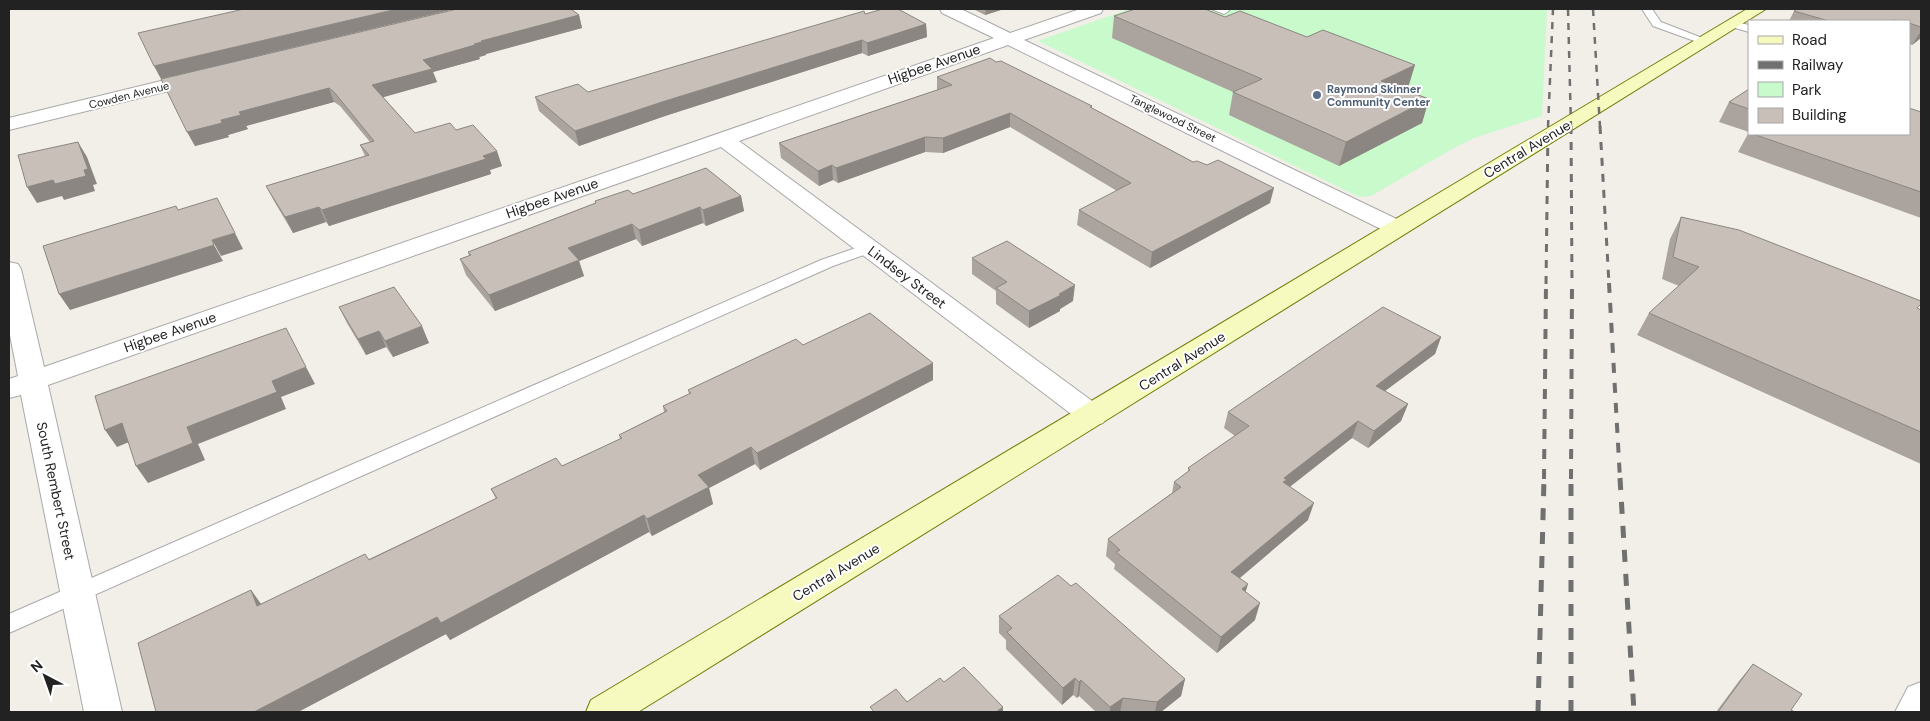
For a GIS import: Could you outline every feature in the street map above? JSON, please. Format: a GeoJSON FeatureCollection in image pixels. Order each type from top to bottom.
{"type":"FeatureCollection","features":[{"type":"Feature","properties":{"kind":"main road","name":"Central Avenue"},"geometry":{"type":"LineString","coordinates":[[605,712],[1758,9]]}},
{"type":"Feature","properties":{"kind":"street","name":"Tanglewood Street"},"geometry":{"type":"LineString","coordinates":[[948,9],[1397,228]]}},
{"type":"Feature","properties":{"kind":"street","name":"Higbee Avenue"},"geometry":{"type":"LineString","coordinates":[[21,385],[1095,9]]}},
{"type":"Feature","properties":{"kind":"street","name":"Cowden Avenue"},"geometry":{"type":"LineString","coordinates":[[9,124],[221,72]]}},
{"type":"Feature","properties":{"kind":"street","name":"Lindsey Street"},"geometry":{"type":"LineString","coordinates":[[722,138],[1093,416]]}},
{"type":"Feature","properties":{"kind":"street","name":"South Rembert Street"},"geometry":{"type":"LineString","coordinates":[[9,269],[21,385],[77,594],[102,712]]}},
{"type":"Feature","properties":{"kind":"lane"},"geometry":{"type":"LineString","coordinates":[[1647,9],[1657,24],[1704,41]]}},
{"type":"Feature","properties":{"kind":"lane"},"geometry":{"type":"LineString","coordinates":[[1732,24],[1748,29]]}},
{"type":"Feature","properties":{"kind":"lane"},"geometry":{"type":"LineString","coordinates":[[9,624],[827,263],[870,248]]}},
{"type":"Feature","properties":{"kind":"green space"},"geometry":{"type":"Polygon","coordinates":[[[1129,9],[1547,9],[1542,116],[1474,138],[1371,196],[1359,197],[1038,41],[1129,9]]]}},
{"type":"Feature","properties":{"kind":"building"},"geometry":{"type":"Polygon","coordinates":[[[244,9],[397,9],[154,66],[138,33],[244,9]]]}},
{"type":"Feature","properties":{"kind":"building"},"geometry":{"type":"Polygon","coordinates":[[[457,9],[571,9],[579,15],[481,41],[475,45],[423,60],[432,69],[372,85],[415,133],[450,123],[456,130],[473,125],[497,151],[483,156],[486,159],[322,210],[319,207],[285,217],[266,186],[369,155],[360,145],[374,141],[334,92],[329,88],[239,112],[241,115],[221,120],[222,123],[187,132],[161,79],[457,9]]]}},
{"type":"Feature","properties":{"kind":"building"},"geometry":{"type":"Polygon","coordinates":[[[883,9],[898,9],[926,24],[867,43],[862,40],[575,131],[535,97],[578,84],[588,92],[864,11],[865,14],[883,9]]]}},
{"type":"Feature","properties":{"kind":"building","name":"Raymond Skinner Community Center"},"geometry":{"type":"Polygon","coordinates":[[[1135,9],[1205,9],[1225,17],[1240,11],[1307,37],[1323,30],[1415,65],[1381,81],[1429,99],[1346,142],[1233,92],[1262,79],[1114,16],[1135,9]]]}},
{"type":"Feature","properties":{"kind":"building"},"geometry":{"type":"Polygon","coordinates":[[[1797,9],[1921,9],[1921,27],[1910,23],[1910,20],[1826,20],[1794,11],[1797,9]]]}},
{"type":"Feature","properties":{"kind":"building"},"geometry":{"type":"Polygon","coordinates":[[[990,58],[996,62],[1001,61],[1092,106],[1090,107],[1193,162],[1197,161],[1207,165],[1218,160],[1274,188],[1152,252],[1079,210],[1131,183],[1010,113],[943,138],[925,137],[836,168],[832,165],[818,171],[779,143],[952,85],[937,77],[990,58]]]}},
{"type":"Feature","properties":{"kind":"building"},"geometry":{"type":"Polygon","coordinates":[[[1748,90],[1748,109],[1729,102],[1748,90]]]}},
{"type":"Feature","properties":{"kind":"building"},"geometry":{"type":"Polygon","coordinates":[[[1910,108],[1921,112],[1921,192],[1756,135],[1910,135],[1910,108]]]}},
{"type":"Feature","properties":{"kind":"building"},"geometry":{"type":"Polygon","coordinates":[[[78,142],[88,169],[84,170],[86,176],[55,184],[53,180],[27,187],[18,155],[78,142]]]}},
{"type":"Feature","properties":{"kind":"building"},"geometry":{"type":"Polygon","coordinates":[[[706,168],[741,196],[703,210],[700,207],[639,230],[632,224],[568,248],[579,260],[489,295],[460,259],[471,255],[468,252],[596,203],[595,201],[628,190],[633,194],[706,168]]]}},
{"type":"Feature","properties":{"kind":"building"},"geometry":{"type":"Polygon","coordinates":[[[217,198],[235,233],[212,240],[214,245],[59,294],[43,246],[176,206],[178,210],[217,198]]]}},
{"type":"Feature","properties":{"kind":"building"},"geometry":{"type":"Polygon","coordinates":[[[1681,217],[1739,230],[1921,301],[1917,308],[1921,310],[1921,432],[1649,313],[1699,267],[1673,257],[1681,217]]]}},
{"type":"Feature","properties":{"kind":"building"},"geometry":{"type":"Polygon","coordinates":[[[1007,241],[1075,285],[1059,294],[1061,295],[1029,311],[996,288],[1007,282],[972,258],[1007,241]]]}},
{"type":"Feature","properties":{"kind":"building"},"geometry":{"type":"Polygon","coordinates":[[[394,287],[422,326],[385,341],[379,331],[358,339],[339,307],[394,287]]]}},
{"type":"Feature","properties":{"kind":"building"},"geometry":{"type":"Polygon","coordinates":[[[1383,307],[1441,337],[1376,386],[1408,404],[1374,431],[1358,421],[1284,478],[1287,480],[1283,482],[1314,503],[1231,572],[1248,584],[1242,589],[1260,603],[1221,637],[1116,552],[1120,550],[1108,539],[1181,487],[1174,482],[1190,470],[1188,468],[1249,426],[1228,412],[1383,307]]]}},
{"type":"Feature","properties":{"kind":"building"},"geometry":{"type":"Polygon","coordinates":[[[870,313],[933,363],[757,453],[751,447],[698,475],[709,487],[647,519],[644,515],[441,623],[437,617],[254,712],[156,712],[138,643],[251,590],[257,606],[365,554],[369,560],[497,498],[491,489],[556,458],[562,466],[622,438],[619,435],[667,411],[663,406],[691,393],[688,390],[796,339],[803,345],[870,313]]]}},
{"type":"Feature","properties":{"kind":"building"},"geometry":{"type":"Polygon","coordinates":[[[286,328],[306,367],[272,381],[277,392],[187,427],[193,443],[136,466],[122,423],[105,430],[95,396],[286,328]]]}},
{"type":"Feature","properties":{"kind":"building"},"geometry":{"type":"Polygon","coordinates":[[[1058,575],[1071,586],[1076,583],[1185,679],[1157,702],[1123,698],[1110,707],[1081,680],[1079,682],[1075,678],[1063,688],[1007,632],[1012,628],[999,616],[1058,575]]]}},
{"type":"Feature","properties":{"kind":"building"},"geometry":{"type":"Polygon","coordinates":[[[1753,664],[1802,694],[1791,710],[1795,712],[1718,712],[1753,664]]]}},
{"type":"Feature","properties":{"kind":"building"},"geometry":{"type":"Polygon","coordinates":[[[964,667],[1003,707],[996,712],[874,712],[870,707],[896,689],[907,702],[940,678],[944,682],[964,667]]]}},
{"type":"Feature","properties":{"kind":"railway"},"geometry":{"type":"LineString","coordinates":[[1548,127],[1553,9]]}},
{"type":"Feature","properties":{"kind":"railway"},"geometry":{"type":"LineString","coordinates":[[1568,9],[1571,127]]}},
{"type":"Feature","properties":{"kind":"railway"},"geometry":{"type":"LineString","coordinates":[[1593,9],[1600,127]]}},
{"type":"Feature","properties":{"kind":"railway"},"geometry":{"type":"LineString","coordinates":[[1546,284],[1548,126]]}},
{"type":"Feature","properties":{"kind":"railway"},"geometry":{"type":"LineString","coordinates":[[1571,126],[1572,284]]}},
{"type":"Feature","properties":{"kind":"railway"},"geometry":{"type":"LineString","coordinates":[[1600,126],[1609,284]]}},
{"type":"Feature","properties":{"kind":"railway"},"geometry":{"type":"LineString","coordinates":[[1544,479],[1546,283]]}},
{"type":"Feature","properties":{"kind":"railway"},"geometry":{"type":"LineString","coordinates":[[1609,283],[1620,479]]}},
{"type":"Feature","properties":{"kind":"railway"},"geometry":{"type":"LineString","coordinates":[[1571,479],[1572,284]]}},
{"type":"Feature","properties":{"kind":"railway"},"geometry":{"type":"LineString","coordinates":[[1538,712],[1544,478]]}},
{"type":"Feature","properties":{"kind":"railway"},"geometry":{"type":"LineString","coordinates":[[1620,478],[1634,712]]}},
{"type":"Feature","properties":{"kind":"railway"},"geometry":{"type":"LineString","coordinates":[[1571,479],[1571,712]]}},
{"type":"Feature","properties":{"kind":"place","name":"Raymond Skinner Community Center"},"geometry":{"type":"Point","coordinates":[1317,95]}}]}
